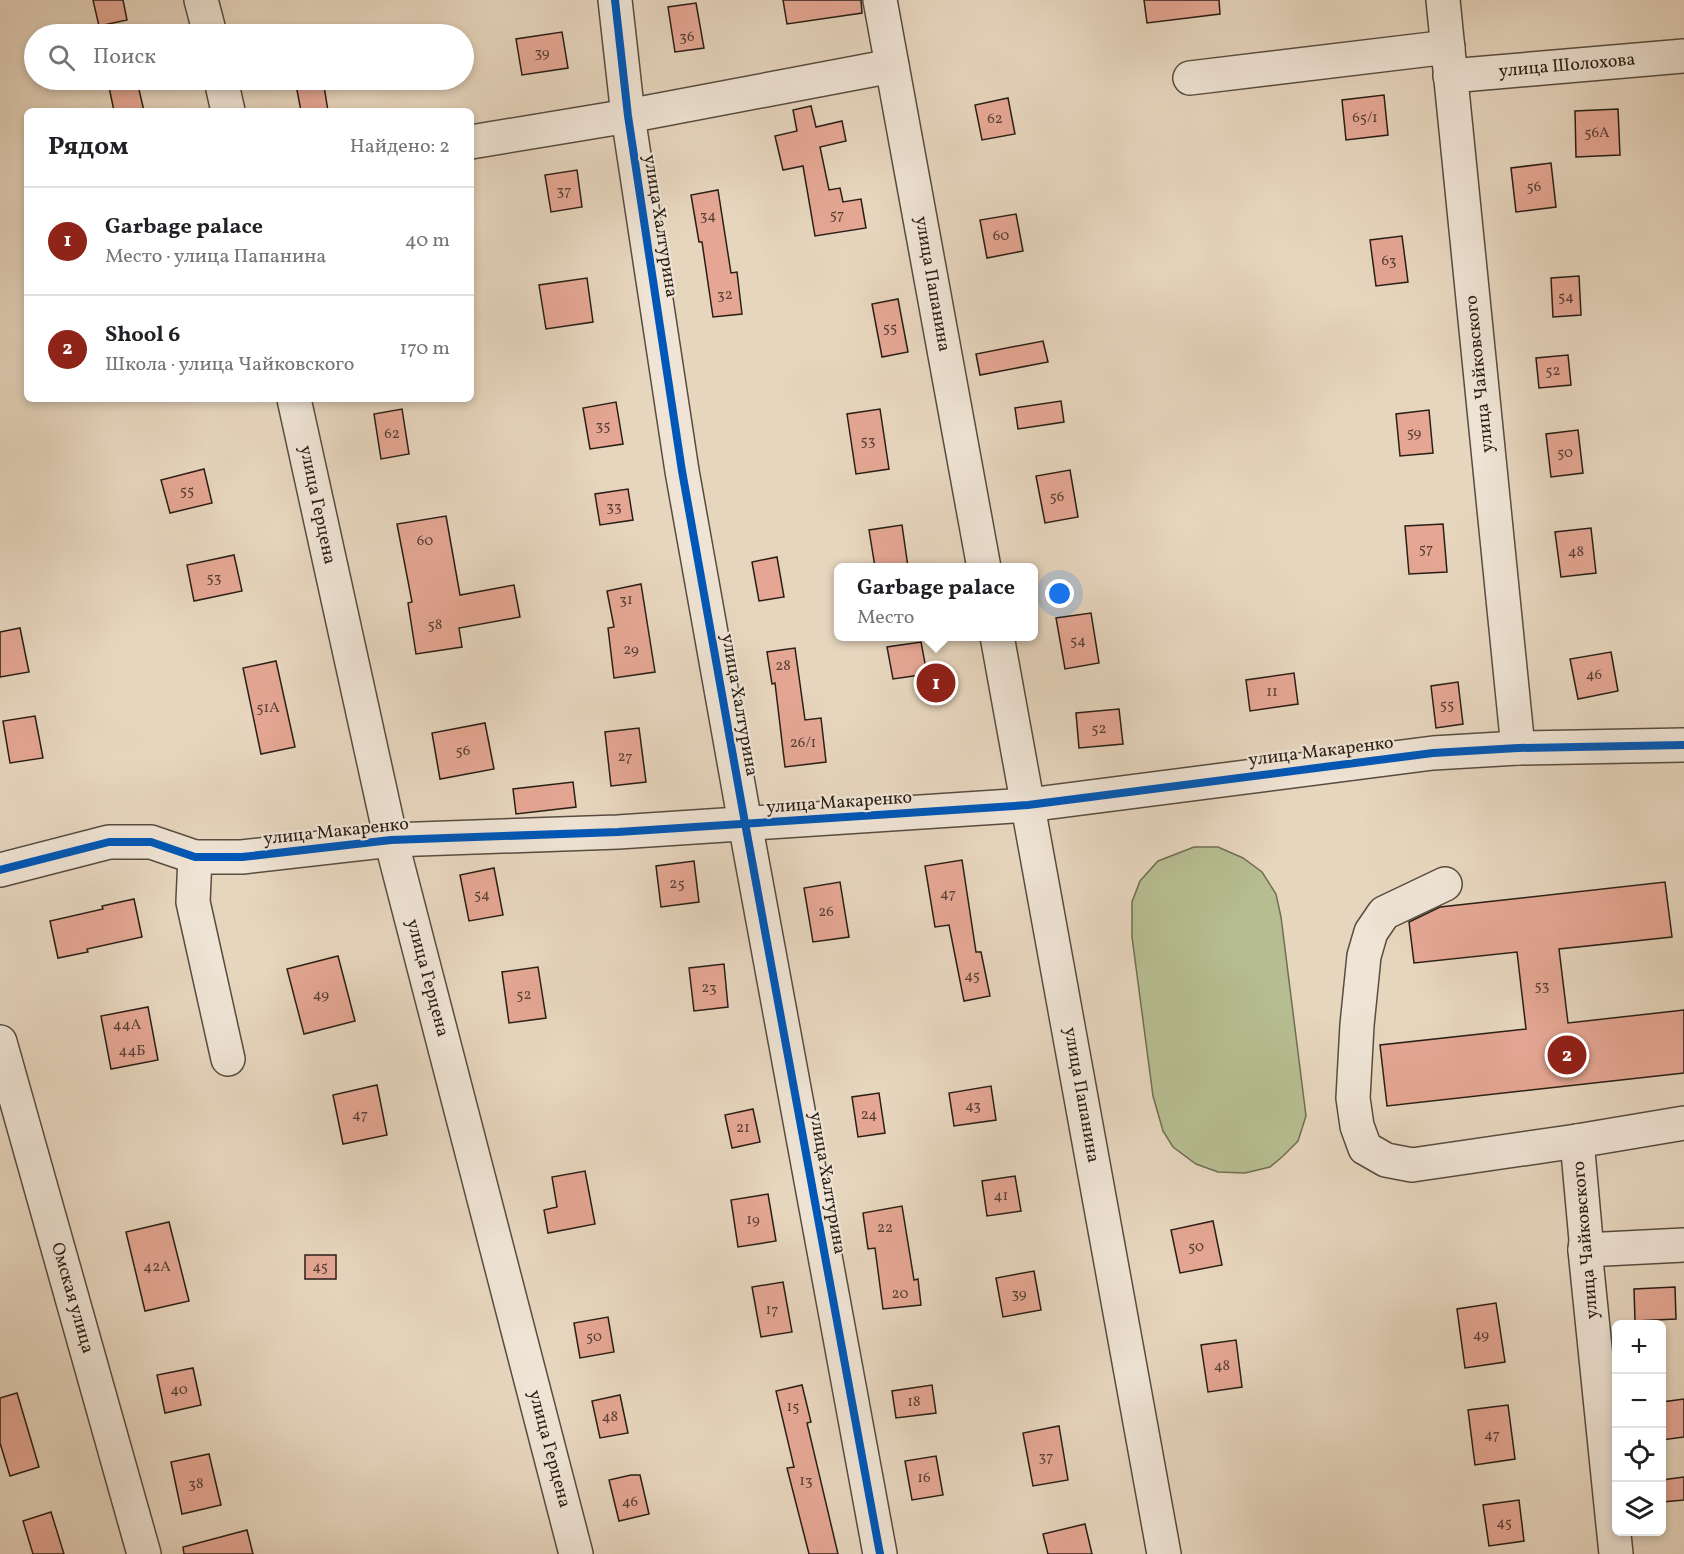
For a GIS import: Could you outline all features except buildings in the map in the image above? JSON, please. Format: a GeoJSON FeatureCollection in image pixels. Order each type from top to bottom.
{"type":"FeatureCollection","features":[{"type":"Feature","properties":{"kind":"street"},"geometry":{"type":"LineString","coordinates":[[201,0],[207,24]]}},
{"type":"Feature","properties":{"kind":"street","name":"улица Халтурина"},"geometry":{"type":"LineString","coordinates":[[615,0],[628,116],[682,471],[880,1554]]}},
{"type":"Feature","properties":{"kind":"street","name":"улица Папанина"},"geometry":{"type":"LineString","coordinates":[[880,0],[983,563]]}},
{"type":"Feature","properties":{"kind":"street","name":"улица Чайковского"},"geometry":{"type":"LineString","coordinates":[[1443,0],[1518,748]]}},
{"type":"Feature","properties":{"kind":"street","name":"улица Шолохова"},"geometry":{"type":"LineString","coordinates":[[1190,78],[1411,53],[1449,62],[1684,56]]}},
{"type":"Feature","properties":{"kind":"street"},"geometry":{"type":"LineString","coordinates":[[474,142],[628,116],[892,66]]}},
{"type":"Feature","properties":{"kind":"street"},"geometry":{"type":"LineString","coordinates":[[223,90],[227,108]]}},
{"type":"Feature","properties":{"kind":"street","name":"улица Герцена"},"geometry":{"type":"LineString","coordinates":[[295,402],[391,840],[576,1554]]}},
{"type":"Feature","properties":{"kind":"street","name":"улица Папанина"},"geometry":{"type":"LineString","coordinates":[[998,641],[1164,1554]]}},
{"type":"Feature","properties":{"kind":"street","name":"улица Макаренко"},"geometry":{"type":"LineString","coordinates":[[0,870],[109,842],[151,842],[195,857],[242,856],[391,840],[618,832],[1028,805],[1433,753],[1518,748],[1684,745]]}},
{"type":"Feature","properties":{"kind":"street"},"geometry":{"type":"LineString","coordinates":[[195,857],[194,902],[228,1059]]}},
{"type":"Feature","properties":{"kind":"street"},"geometry":{"type":"LineString","coordinates":[[1444,884],[1384,913],[1371,932],[1364,956],[1353,1098],[1357,1126],[1365,1148],[1386,1160],[1412,1165],[1684,1123]]}},
{"type":"Feature","properties":{"kind":"street","name":"Омская улица"},"geometry":{"type":"LineString","coordinates":[[0,1042],[144,1554]]}},
{"type":"Feature","properties":{"kind":"street","name":"улица Чайковского"},"geometry":{"type":"LineString","coordinates":[[1578,1141],[1585,1250],[1616,1554]]}},
{"type":"Feature","properties":{"kind":"street"},"geometry":{"type":"LineString","coordinates":[[1585,1250],[1684,1245]]}},
{"type":"Feature","properties":{"kind":"green space"},"geometry":{"type":"Polygon","coordinates":[[[1194,847],[1218,847],[1243,858],[1262,872],[1276,894],[1281,917],[1306,1116],[1298,1141],[1282,1157],[1270,1167],[1245,1173],[1218,1172],[1196,1164],[1173,1147],[1163,1131],[1153,1096],[1132,937],[1132,902],[1140,881],[1158,861],[1194,847]]]}},
{"type":"Feature","properties":{"kind":"cycle path"},"geometry":{"type":"LineString","coordinates":[[615,0],[628,116],[682,471],[880,1554]]}},
{"type":"Feature","properties":{"kind":"cycle path"},"geometry":{"type":"LineString","coordinates":[[0,870],[109,842],[151,842],[195,857],[242,857],[391,840],[618,832],[1028,805],[1433,753],[1518,748],[1684,745]]}},
{"type":"Feature","properties":{"kind":"place","name":"Garbage palace"},"geometry":{"type":"Point","coordinates":[936,683]}},
{"type":"Feature","properties":{"kind":"place","name":"Shool 6"},"geometry":{"type":"Point","coordinates":[1567,1055]}}]}
